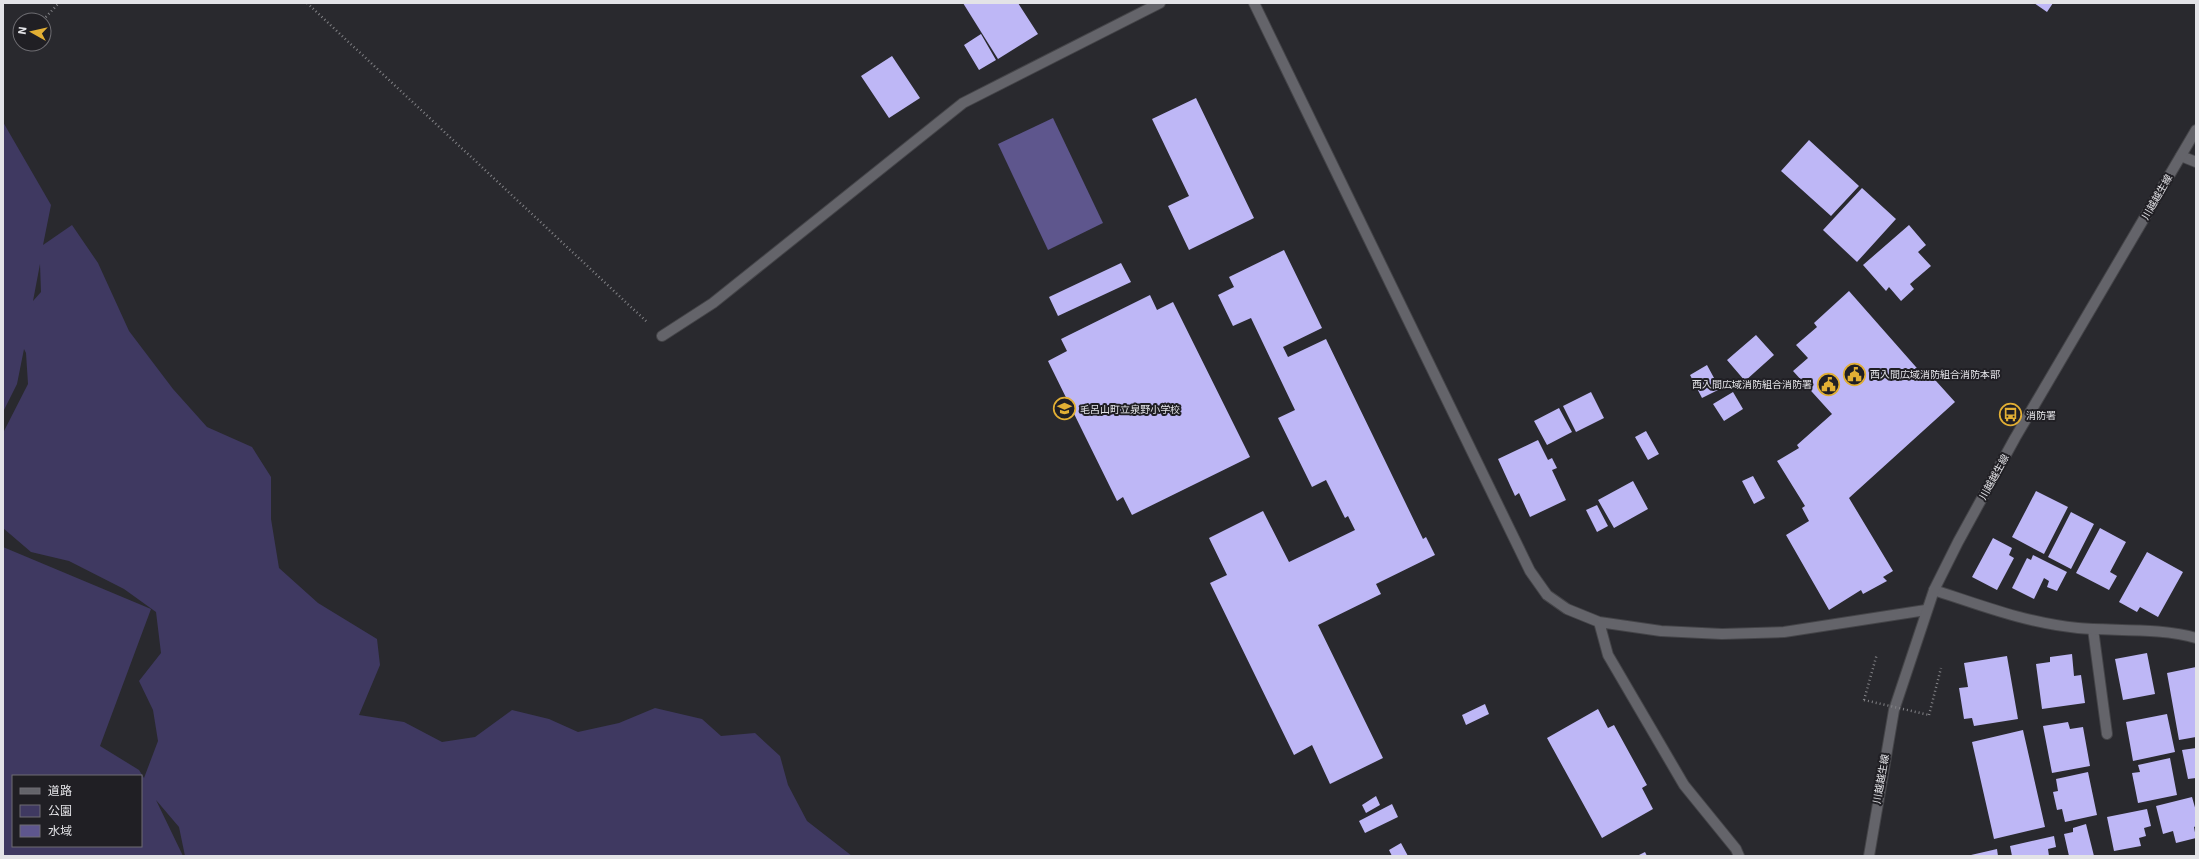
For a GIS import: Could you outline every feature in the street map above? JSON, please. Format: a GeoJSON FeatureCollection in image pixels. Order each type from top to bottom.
{"type":"FeatureCollection","features":[{"type":"Feature","properties":{"kind":"street"},"geometry":{"type":"LineString","coordinates":[[662,336],[713,303],[963,103],[1160,3]]}},
{"type":"Feature","properties":{"kind":"street"},"geometry":{"type":"LineString","coordinates":[[1254,3],[1530,571],[1548,595],[1567,610],[1599,622],[1661,632],[1746,634],[1784,632],[1926,610]]}},
{"type":"Feature","properties":{"kind":"street","name":"川越越生線"},"geometry":{"type":"LineString","coordinates":[[1869,856],[1894,710],[1926,610],[1934,590],[1958,542],[2016,438],[2196,130]]}},
{"type":"Feature","properties":{"kind":"street"},"geometry":{"type":"LineString","coordinates":[[2181,156],[2196,162]]}},
{"type":"Feature","properties":{"kind":"street"},"geometry":{"type":"LineString","coordinates":[[1934,590],[2018,618],[2094,629],[2152,632],[2196,638]]}},
{"type":"Feature","properties":{"kind":"street"},"geometry":{"type":"LineString","coordinates":[[1599,622],[1608,655],[1684,785],[1736,849],[1739,856]]}},
{"type":"Feature","properties":{"kind":"street"},"geometry":{"type":"LineString","coordinates":[[2094,629],[2107,734]]}},
{"type":"Feature","properties":{"kind":"path"},"geometry":{"type":"LineString","coordinates":[[51,12],[59,3]]}},
{"type":"Feature","properties":{"kind":"path"},"geometry":{"type":"LineString","coordinates":[[307,3],[662,336]]}},
{"type":"Feature","properties":{"kind":"path"},"geometry":{"type":"LineString","coordinates":[[1877,654],[1864,700],[1929,715],[1940,668]]}},
{"type":"Feature","properties":{"kind":"green space"},"geometry":{"type":"Polygon","coordinates":[[[3,122],[51,205],[43,245],[72,225],[98,263],[129,331],[173,389],[207,427],[252,447],[271,477],[271,519],[279,568],[318,603],[377,639],[380,665],[359,715],[404,722],[442,742],[475,737],[512,710],[549,719],[578,732],[619,723],[655,708],[702,719],[721,736],[755,733],[780,756],[788,785],[807,821],[852,856],[185,856],[179,827],[156,800],[183,856],[3,856],[3,547],[151,609],[100,746],[139,770],[144,778],[158,741],[153,710],[139,681],[161,653],[156,612],[124,589],[69,561],[31,552],[3,528],[3,433],[28,384],[26,353],[24,349],[17,384],[3,412],[3,122]],[[40,264],[33,301],[41,292],[40,264]]]}},
{"type":"Feature","properties":{"kind":"water"},"geometry":{"type":"Polygon","coordinates":[[[1053,118],[1103,223],[1048,250],[998,144],[1053,118]]]}},
{"type":"Feature","properties":{"kind":"building"},"geometry":{"type":"Polygon","coordinates":[[[963,3],[1018,3],[1038,34],[998,59],[963,3]]]}},
{"type":"Feature","properties":{"kind":"building"},"geometry":{"type":"Polygon","coordinates":[[[2034,3],[2053,3],[2047,12],[2034,3]]]}},
{"type":"Feature","properties":{"kind":"building"},"geometry":{"type":"Polygon","coordinates":[[[981,34],[996,60],[979,70],[964,45],[981,34]]]}},
{"type":"Feature","properties":{"kind":"building"},"geometry":{"type":"Polygon","coordinates":[[[892,56],[920,98],[889,118],[861,76],[892,56]]]}},
{"type":"Feature","properties":{"kind":"building"},"geometry":{"type":"Polygon","coordinates":[[[1196,98],[1254,218],[1189,250],[1168,206],[1189,196],[1152,119],[1196,98]]]}},
{"type":"Feature","properties":{"kind":"building"},"geometry":{"type":"Polygon","coordinates":[[[1809,140],[1859,186],[1831,216],[1781,171],[1809,140]]]}},
{"type":"Feature","properties":{"kind":"building"},"geometry":{"type":"Polygon","coordinates":[[[1862,188],[1896,219],[1857,262],[1823,230],[1862,188]]]}},
{"type":"Feature","properties":{"kind":"building"},"geometry":{"type":"Polygon","coordinates":[[[1909,225],[1926,245],[1918,252],[1931,266],[1910,284],[1914,289],[1901,301],[1889,287],[1886,291],[1863,265],[1909,225]]]}},
{"type":"Feature","properties":{"kind":"building"},"geometry":{"type":"Polygon","coordinates":[[[1284,250],[1322,328],[1283,347],[1288,357],[1326,339],[1423,539],[1426,537],[1435,555],[1376,584],[1381,594],[1318,625],[1383,758],[1330,784],[1312,745],[1294,755],[1210,583],[1227,575],[1209,538],[1263,511],[1289,562],[1355,530],[1348,516],[1345,518],[1326,480],[1312,487],[1278,418],[1295,410],[1251,318],[1233,326],[1218,295],[1234,287],[1229,277],[1284,250]]]}},
{"type":"Feature","properties":{"kind":"building"},"geometry":{"type":"Polygon","coordinates":[[[1121,263],[1131,282],[1058,316],[1049,297],[1121,263]]]}},
{"type":"Feature","properties":{"kind":"building"},"geometry":{"type":"Polygon","coordinates":[[[1849,291],[1923,375],[1927,371],[1955,402],[1849,498],[1893,571],[1883,577],[1887,581],[1863,594],[1861,590],[1829,610],[1786,535],[1809,521],[1802,508],[1805,506],[1777,461],[1799,448],[1797,445],[1832,414],[1793,371],[1808,358],[1796,345],[1817,327],[1814,323],[1849,291]]]}},
{"type":"Feature","properties":{"kind":"building"},"geometry":{"type":"Polygon","coordinates":[[[1150,295],[1157,310],[1173,302],[1250,457],[1132,515],[1123,497],[1117,501],[1048,361],[1067,351],[1061,339],[1150,295]]]}},
{"type":"Feature","properties":{"kind":"building"},"geometry":{"type":"Polygon","coordinates":[[[1756,335],[1774,355],[1745,381],[1727,360],[1756,335]]]}},
{"type":"Feature","properties":{"kind":"building"},"geometry":{"type":"Polygon","coordinates":[[[1707,365],[1720,389],[1702,398],[1690,375],[1707,365]]]}},
{"type":"Feature","properties":{"kind":"building"},"geometry":{"type":"Polygon","coordinates":[[[1591,392],[1604,418],[1576,432],[1563,406],[1591,392]]]}},
{"type":"Feature","properties":{"kind":"building"},"geometry":{"type":"Polygon","coordinates":[[[1733,392],[1743,409],[1724,421],[1713,404],[1733,392]]]}},
{"type":"Feature","properties":{"kind":"building"},"geometry":{"type":"Polygon","coordinates":[[[1559,408],[1572,432],[1547,445],[1534,421],[1559,408]]]}},
{"type":"Feature","properties":{"kind":"building"},"geometry":{"type":"Polygon","coordinates":[[[1646,431],[1659,454],[1648,460],[1635,437],[1646,431]]]}},
{"type":"Feature","properties":{"kind":"building"},"geometry":{"type":"Polygon","coordinates":[[[1538,440],[1548,460],[1552,458],[1557,468],[1552,470],[1566,500],[1530,517],[1519,493],[1515,496],[1498,459],[1538,440]]]}},
{"type":"Feature","properties":{"kind":"building"},"geometry":{"type":"Polygon","coordinates":[[[1753,476],[1765,498],[1754,504],[1742,481],[1753,476]]]}},
{"type":"Feature","properties":{"kind":"building"},"geometry":{"type":"Polygon","coordinates":[[[1633,481],[1648,509],[1614,528],[1598,500],[1633,481]]]}},
{"type":"Feature","properties":{"kind":"building"},"geometry":{"type":"Polygon","coordinates":[[[2036,491],[2068,507],[2044,554],[2012,537],[2036,491]]]}},
{"type":"Feature","properties":{"kind":"building"},"geometry":{"type":"Polygon","coordinates":[[[1597,505],[1608,526],[1597,532],[1586,510],[1597,505]]]}},
{"type":"Feature","properties":{"kind":"building"},"geometry":{"type":"Polygon","coordinates":[[[2071,512],[2094,524],[2071,569],[2048,557],[2071,512]]]}},
{"type":"Feature","properties":{"kind":"building"},"geometry":{"type":"Polygon","coordinates":[[[2100,528],[2126,542],[2110,572],[2117,576],[2109,590],[2076,573],[2100,528]]]}},
{"type":"Feature","properties":{"kind":"building"},"geometry":{"type":"Polygon","coordinates":[[[1993,538],[2012,548],[2009,555],[2014,558],[1997,590],[1972,577],[1993,538]]]}},
{"type":"Feature","properties":{"kind":"building"},"geometry":{"type":"Polygon","coordinates":[[[2147,552],[2183,572],[2158,617],[2140,607],[2137,612],[2119,602],[2147,552]]]}},
{"type":"Feature","properties":{"kind":"building"},"geometry":{"type":"Polygon","coordinates":[[[2033,555],[2067,572],[2057,591],[2047,587],[2049,581],[2044,578],[2034,599],[2012,588],[2027,558],[2031,560],[2033,555]]]}},
{"type":"Feature","properties":{"kind":"building"},"geometry":{"type":"Polygon","coordinates":[[[2147,653],[2155,694],[2123,700],[2115,659],[2147,653]]]}},
{"type":"Feature","properties":{"kind":"building"},"geometry":{"type":"Polygon","coordinates":[[[2072,654],[2074,676],[2081,675],[2085,703],[2042,709],[2036,664],[2050,662],[2050,657],[2072,654]]]}},
{"type":"Feature","properties":{"kind":"building"},"geometry":{"type":"Polygon","coordinates":[[[2007,656],[2018,719],[1974,726],[1972,718],[1964,719],[1959,688],[1968,687],[1964,663],[2007,656]]]}},
{"type":"Feature","properties":{"kind":"building"},"geometry":{"type":"Polygon","coordinates":[[[2196,667],[2196,737],[2179,740],[2167,673],[2196,667]]]}},
{"type":"Feature","properties":{"kind":"building"},"geometry":{"type":"Polygon","coordinates":[[[1485,704],[1489,714],[1466,725],[1462,715],[1485,704]]]}},
{"type":"Feature","properties":{"kind":"building"},"geometry":{"type":"Polygon","coordinates":[[[1598,709],[1608,728],[1614,725],[1647,785],[1642,788],[1653,809],[1602,838],[1547,738],[1598,709]]]}},
{"type":"Feature","properties":{"kind":"building"},"geometry":{"type":"Polygon","coordinates":[[[2167,714],[2175,752],[2133,761],[2126,722],[2167,714]]]}},
{"type":"Feature","properties":{"kind":"building"},"geometry":{"type":"Polygon","coordinates":[[[2068,722],[2070,729],[2083,727],[2090,766],[2052,773],[2043,726],[2068,722]]]}},
{"type":"Feature","properties":{"kind":"building"},"geometry":{"type":"Polygon","coordinates":[[[2023,730],[2045,827],[1994,839],[1972,742],[2023,730]]]}},
{"type":"Feature","properties":{"kind":"building"},"geometry":{"type":"Polygon","coordinates":[[[2196,748],[2196,778],[2188,779],[2182,750],[2196,748]]]}},
{"type":"Feature","properties":{"kind":"building"},"geometry":{"type":"Polygon","coordinates":[[[2170,758],[2177,795],[2138,803],[2132,773],[2140,772],[2138,765],[2170,758]]]}},
{"type":"Feature","properties":{"kind":"building"},"geometry":{"type":"Polygon","coordinates":[[[2088,772],[2097,815],[2065,822],[2062,809],[2057,810],[2053,792],[2058,791],[2056,779],[2088,772]]]}},
{"type":"Feature","properties":{"kind":"building"},"geometry":{"type":"Polygon","coordinates":[[[1376,796],[1380,805],[1366,813],[1362,805],[1376,796]]]}},
{"type":"Feature","properties":{"kind":"building"},"geometry":{"type":"Polygon","coordinates":[[[2192,797],[2196,811],[2196,826],[2194,827],[2196,838],[2176,843],[2173,831],[2163,834],[2156,806],[2192,797]]]}},
{"type":"Feature","properties":{"kind":"building"},"geometry":{"type":"Polygon","coordinates":[[[1392,804],[1398,817],[1365,833],[1359,821],[1392,804]]]}},
{"type":"Feature","properties":{"kind":"building"},"geometry":{"type":"Polygon","coordinates":[[[2147,809],[2151,826],[2144,828],[2146,836],[2139,838],[2141,846],[2114,851],[2107,817],[2147,809]]]}},
{"type":"Feature","properties":{"kind":"building"},"geometry":{"type":"Polygon","coordinates":[[[2086,824],[2094,856],[2069,856],[2064,834],[2073,832],[2073,828],[2086,824]]]}},
{"type":"Feature","properties":{"kind":"building"},"geometry":{"type":"Polygon","coordinates":[[[2054,836],[2056,847],[2048,849],[2049,856],[2012,856],[2010,846],[2054,836]]]}},
{"type":"Feature","properties":{"kind":"building"},"geometry":{"type":"Polygon","coordinates":[[[1401,843],[1408,856],[1392,856],[1389,850],[1401,843]]]}},
{"type":"Feature","properties":{"kind":"building"},"geometry":{"type":"Polygon","coordinates":[[[1997,849],[1998,856],[1971,856],[1971,855],[1997,849]]]}},
{"type":"Feature","properties":{"kind":"building"},"geometry":{"type":"Polygon","coordinates":[[[1645,852],[1647,856],[1637,856],[1645,852]]]}},
{"type":"Feature","properties":{"kind":"place","name":"西入間広域消防組合消防本部"},"geometry":{"type":"Point","coordinates":[1855,374]}},
{"type":"Feature","properties":{"kind":"place","name":"西入間広域消防組合消防署"},"geometry":{"type":"Point","coordinates":[1828,384]}},
{"type":"Feature","properties":{"kind":"place","name":"毛呂山町立泉野小学校"},"geometry":{"type":"Point","coordinates":[1064,409]}},
{"type":"Feature","properties":{"kind":"place","name":"消防署"},"geometry":{"type":"Point","coordinates":[2011,415]}}]}
